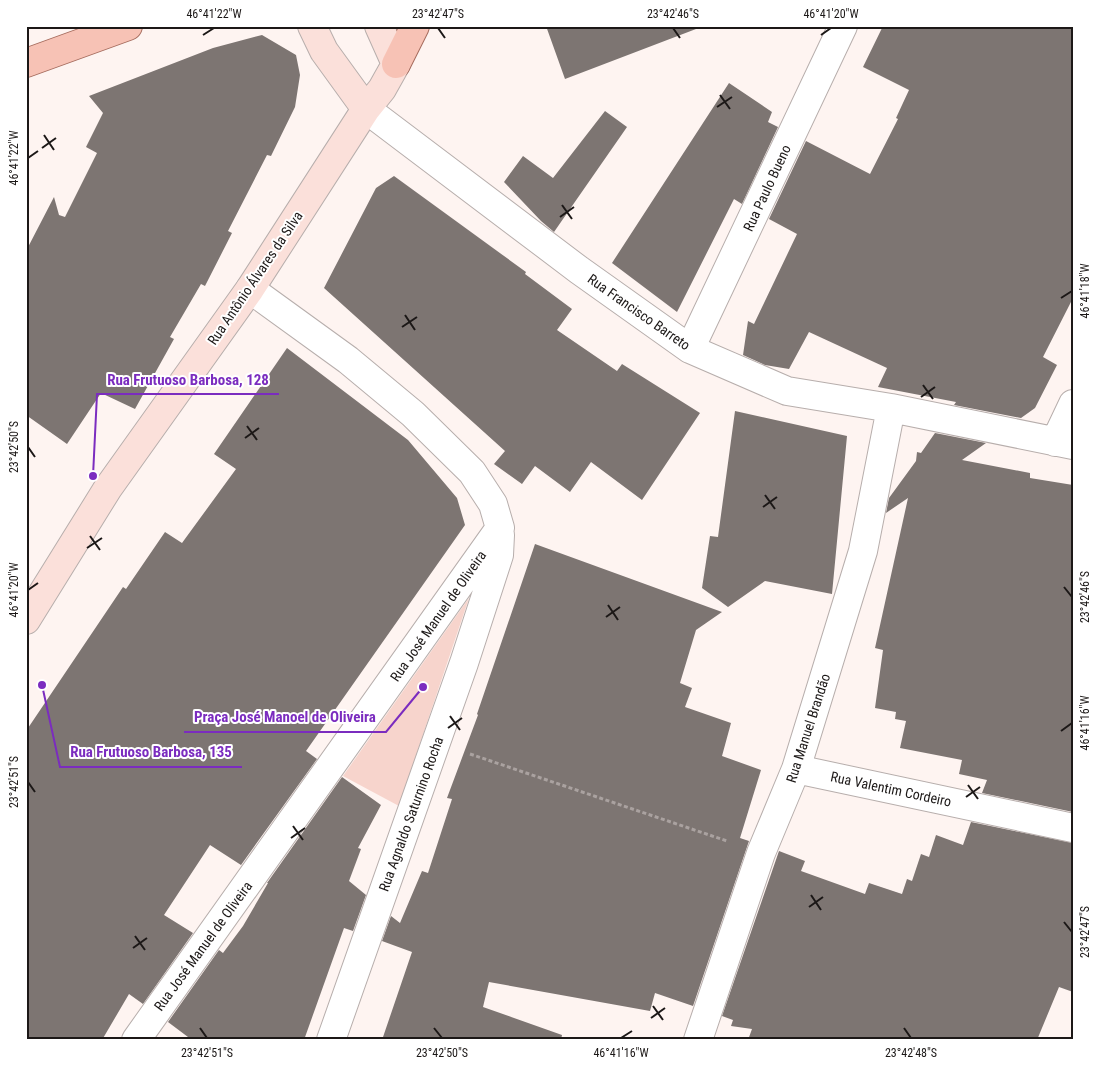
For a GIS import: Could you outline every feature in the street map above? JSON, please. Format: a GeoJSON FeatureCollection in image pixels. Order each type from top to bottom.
{"type":"FeatureCollection","features":[{"type":"Feature","properties":{"kind":"main road"},"geometry":{"type":"LineString","coordinates":[[26,63],[128,26]]}},
{"type":"Feature","properties":{"kind":"main road"},"geometry":{"type":"LineString","coordinates":[[396,64],[415,26]]}},
{"type":"Feature","properties":{"kind":"street"},"geometry":{"type":"LineString","coordinates":[[312,26],[324,51],[366,109]]}},
{"type":"Feature","properties":{"kind":"street"},"geometry":{"type":"LineString","coordinates":[[379,26],[396,64]]}},
{"type":"Feature","properties":{"kind":"street","name":"Rua Paulo Bueno"},"geometry":{"type":"LineString","coordinates":[[690,349],[844,26]]}},
{"type":"Feature","properties":{"kind":"street","name":"Rua Antônio Álvares da Silva"},"geometry":{"type":"LineString","coordinates":[[26,620],[108,488],[250,289],[366,109],[382,89],[396,64]]}},
{"type":"Feature","properties":{"kind":"street","name":"Rua Francisco Barreto"},"geometry":{"type":"LineString","coordinates":[[366,109],[579,270],[690,349],[787,391],[891,408],[1064,443]]}},
{"type":"Feature","properties":{"kind":"street"},"geometry":{"type":"LineString","coordinates":[[250,289],[348,360],[413,414],[472,472],[493,504],[500,528]]}},
{"type":"Feature","properties":{"kind":"street"},"geometry":{"type":"LineString","coordinates":[[1064,443],[1073,404]]}},
{"type":"Feature","properties":{"kind":"street","name":"Rua Manuel Brandão"},"geometry":{"type":"LineString","coordinates":[[698,1040],[761,853],[796,770],[863,551],[891,408]]}},
{"type":"Feature","properties":{"kind":"street","name":"Rua Agnaldo Saturnino Rocha"},"geometry":{"type":"LineString","coordinates":[[331,1040],[437,743],[499,555],[500,528]]}},
{"type":"Feature","properties":{"kind":"street","name":"Rua José Manuel de Oliveira"},"geometry":{"type":"LineString","coordinates":[[136,1040],[500,528]]}},
{"type":"Feature","properties":{"kind":"street","name":"Rua Valentim Cordeiro"},"geometry":{"type":"LineString","coordinates":[[796,770],[1073,828]]}},
{"type":"Feature","properties":{"kind":"path"},"geometry":{"type":"LineString","coordinates":[[437,743],[761,853]]}},
{"type":"Feature","properties":{"kind":"shaded area"},"geometry":{"type":"Polygon","coordinates":[[[469,598],[399,806],[343,776],[469,598]]]}},
{"type":"Feature","properties":{"kind":"building"},"geometry":{"type":"Polygon","coordinates":[[[546,26],[696,26],[696,29],[565,79],[546,26]]]}},
{"type":"Feature","properties":{"kind":"building"},"geometry":{"type":"Polygon","coordinates":[[[883,26],[1073,26],[1073,298],[1043,357],[1057,365],[1035,408],[1021,418],[954,405],[956,402],[878,387],[887,368],[809,332],[789,369],[765,365],[743,355],[748,321],[754,324],[797,234],[769,219],[806,141],[870,174],[898,119],[896,118],[909,90],[863,67],[883,26]]]}},
{"type":"Feature","properties":{"kind":"building"},"geometry":{"type":"Polygon","coordinates":[[[262,35],[296,55],[300,75],[295,107],[271,156],[267,155],[228,231],[232,233],[205,286],[201,284],[170,337],[174,339],[135,409],[101,393],[67,444],[26,415],[26,251],[54,197],[59,215],[65,217],[97,153],[86,147],[103,113],[89,96],[213,48],[262,35]]]}},
{"type":"Feature","properties":{"kind":"building"},"geometry":{"type":"Polygon","coordinates":[[[729,83],[772,112],[768,122],[778,127],[742,204],[734,199],[677,312],[612,263],[729,83]]]}},
{"type":"Feature","properties":{"kind":"building"},"geometry":{"type":"Polygon","coordinates":[[[605,111],[627,127],[554,232],[504,182],[523,156],[553,178],[605,111]]]}},
{"type":"Feature","properties":{"kind":"building"},"geometry":{"type":"Polygon","coordinates":[[[394,176],[526,272],[525,274],[572,309],[557,330],[617,371],[622,364],[700,413],[642,500],[591,462],[570,492],[535,466],[522,484],[494,464],[505,451],[324,288],[376,188],[394,176]]]}},
{"type":"Feature","properties":{"kind":"building"},"geometry":{"type":"Polygon","coordinates":[[[287,348],[408,440],[457,498],[465,525],[306,751],[317,759],[241,865],[210,845],[164,915],[193,933],[143,1004],[129,994],[102,1040],[26,1040],[26,731],[123,587],[126,589],[165,532],[182,543],[236,469],[214,454],[287,348]]]}},
{"type":"Feature","properties":{"kind":"building"},"geometry":{"type":"Polygon","coordinates":[[[735,411],[847,436],[832,594],[765,581],[728,607],[702,588],[710,536],[718,537],[735,411]]]}},
{"type":"Feature","properties":{"kind":"building"},"geometry":{"type":"Polygon","coordinates":[[[935,433],[986,443],[962,460],[1030,473],[1030,478],[1073,485],[1073,812],[982,793],[987,780],[959,774],[962,760],[900,748],[906,721],[895,719],[896,712],[875,708],[883,650],[875,648],[908,498],[886,513],[889,498],[916,461],[917,452],[921,453],[935,433]]]}},
{"type":"Feature","properties":{"kind":"building"},"geometry":{"type":"Polygon","coordinates":[[[535,544],[722,612],[696,630],[680,683],[692,688],[685,707],[731,723],[722,756],[761,770],[740,838],[749,841],[693,1006],[655,993],[650,1011],[489,982],[483,1007],[562,1035],[561,1040],[382,1040],[412,952],[382,941],[391,916],[400,923],[422,871],[428,873],[452,799],[447,798],[478,715],[535,544]]]}},
{"type":"Feature","properties":{"kind":"building"},"geometry":{"type":"Polygon","coordinates":[[[342,777],[381,805],[358,848],[361,849],[349,881],[366,895],[353,931],[344,928],[304,1040],[192,1040],[168,1022],[219,950],[223,953],[243,926],[267,883],[342,777]]]}},
{"type":"Feature","properties":{"kind":"building"},"geometry":{"type":"Polygon","coordinates":[[[971,822],[1073,843],[1073,992],[1059,987],[1037,1040],[748,1040],[752,1029],[731,1026],[733,1020],[722,1016],[779,851],[805,861],[801,871],[865,894],[869,883],[902,894],[907,879],[912,881],[921,854],[929,857],[936,835],[963,845],[971,822]]]}},
{"type":"Feature","properties":{"kind":"place","name":"Rua Frutuoso Barbosa, 128"},"geometry":{"type":"Point","coordinates":[93,476]}},
{"type":"Feature","properties":{"kind":"place","name":"Rua Frutuoso Barbosa, 135"},"geometry":{"type":"Point","coordinates":[42,685]}},
{"type":"Feature","properties":{"kind":"place","name":"Praça José Manoel de Oliveira"},"geometry":{"type":"Point","coordinates":[423,687]}}]}
